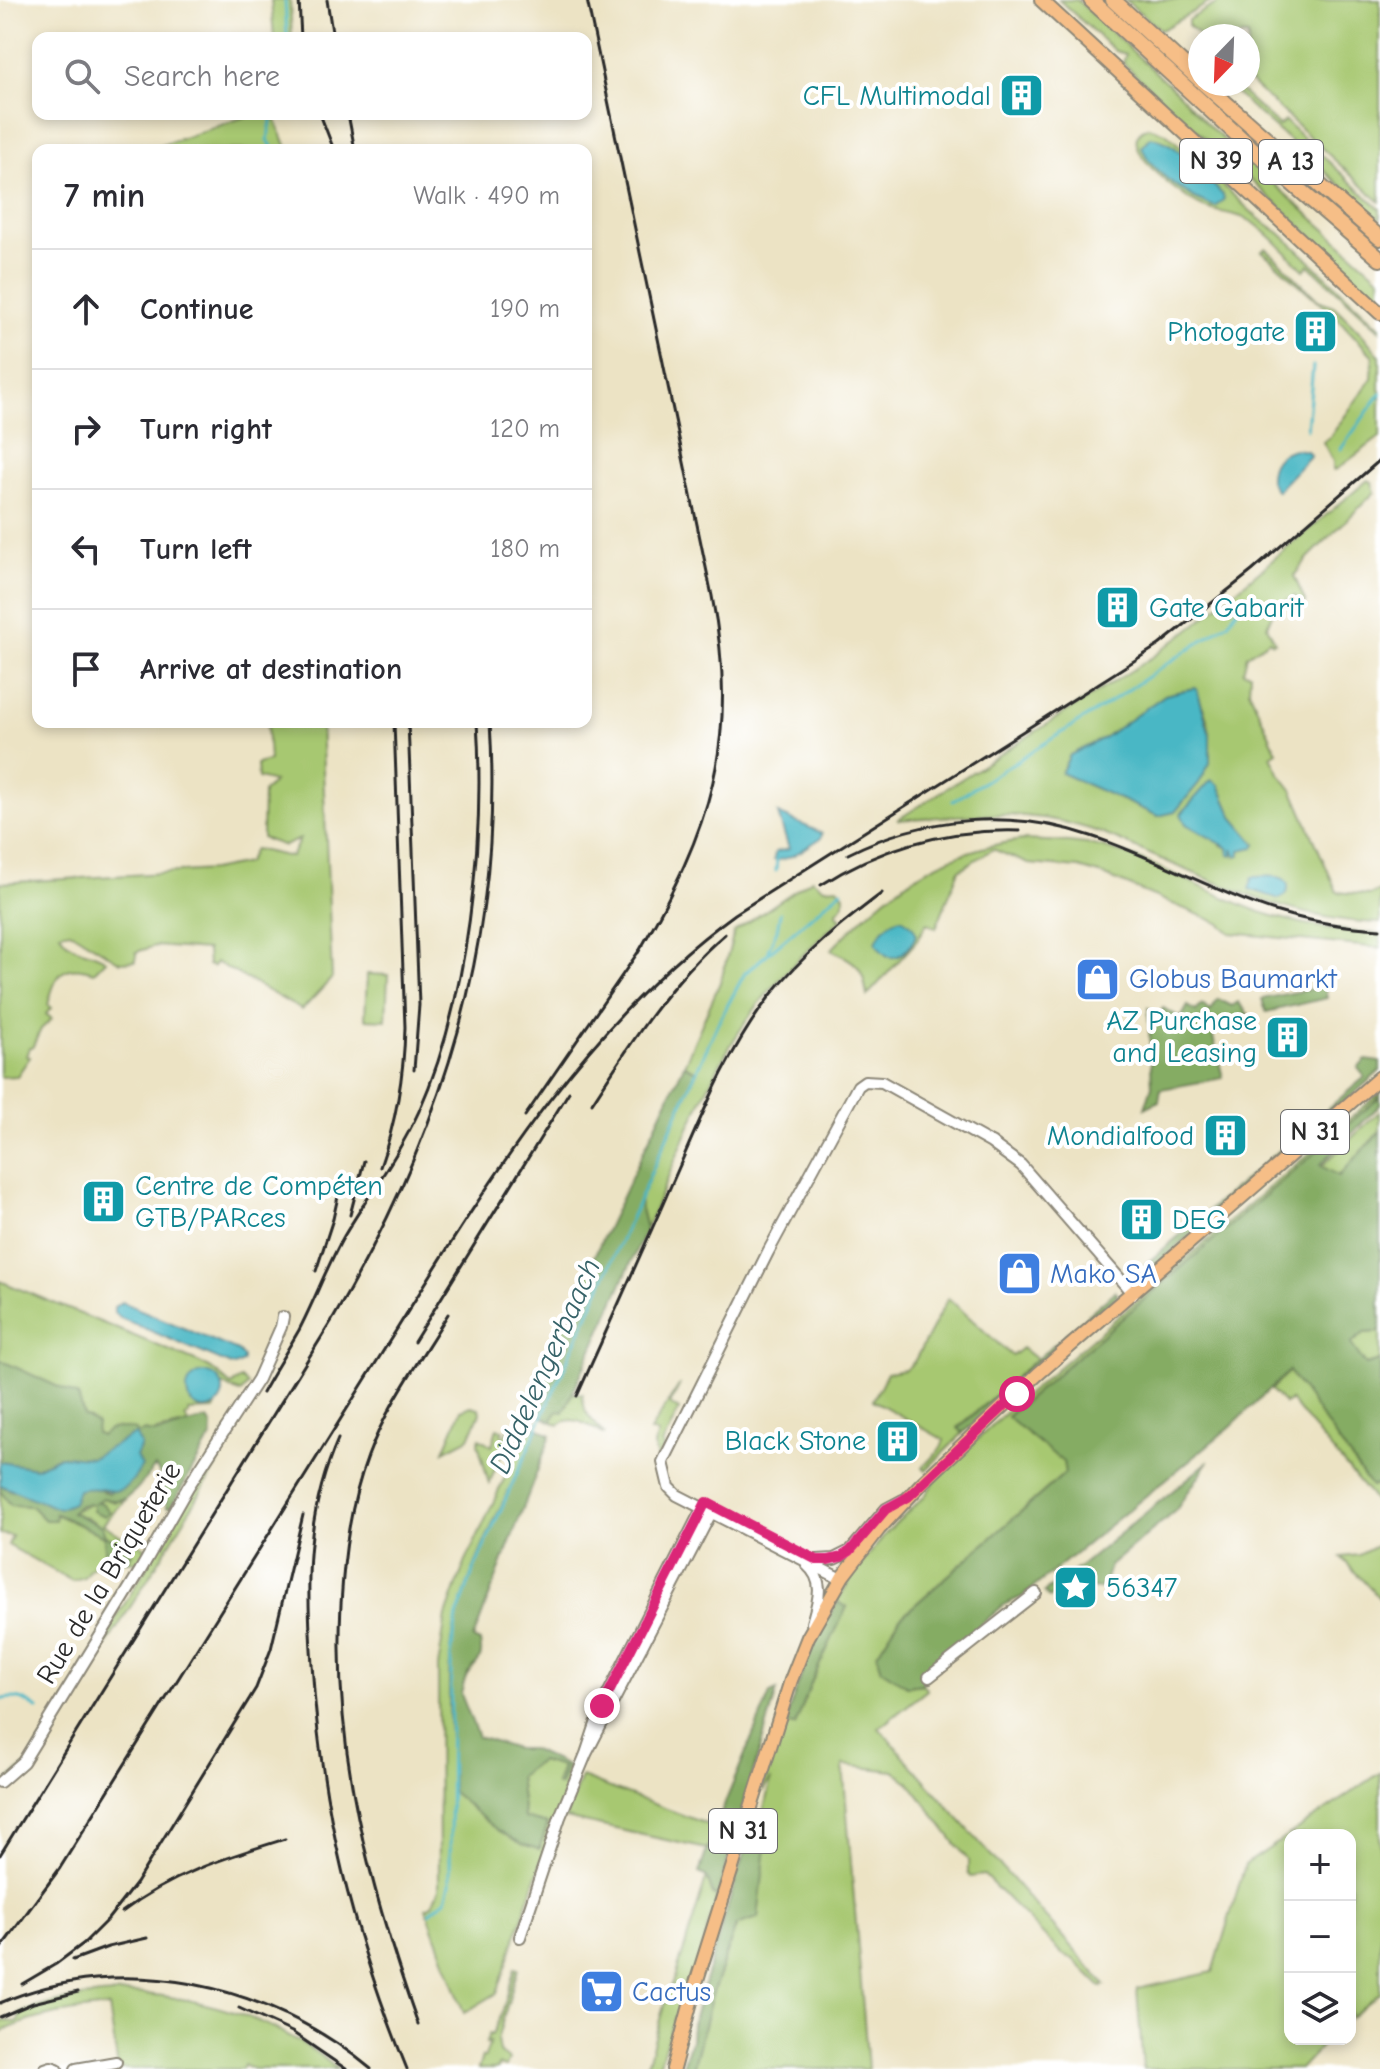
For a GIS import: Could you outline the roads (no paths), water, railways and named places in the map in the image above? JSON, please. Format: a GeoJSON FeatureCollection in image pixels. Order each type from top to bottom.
{"type":"FeatureCollection","features":[{"type":"Feature","properties":{"kind":"highway","name":"A 13"},"geometry":{"type":"LineString","coordinates":[[1091,0],[1138,33],[1258,154],[1380,270]]}},
{"type":"Feature","properties":{"kind":"highway","name":"A 13"},"geometry":{"type":"LineString","coordinates":[[1113,0],[1138,33]]}},
{"type":"Feature","properties":{"kind":"highway","name":"A 13"},"geometry":{"type":"LineString","coordinates":[[1154,48],[1188,72]]}},
{"type":"Feature","properties":{"kind":"highway","name":"A 13"},"geometry":{"type":"LineString","coordinates":[[1218,96],[1380,238]]}},
{"type":"Feature","properties":{"kind":"highway","name":"A 13"},"geometry":{"type":"LineString","coordinates":[[1258,154],[1380,259]]}},
{"type":"Feature","properties":{"kind":"main road","name":"N 39"},"geometry":{"type":"LineString","coordinates":[[1041,0],[1380,313]]}},
{"type":"Feature","properties":{"kind":"main road","name":"N 31"},"geometry":{"type":"LineString","coordinates":[[673,2069],[696,1983],[783,1702],[808,1637],[842,1578],[908,1497],[1038,1374],[1380,1077]]}},
{"type":"Feature","properties":{"kind":"main road","name":"N 31"},"geometry":{"type":"LineString","coordinates":[[1253,1190],[1301,1155],[1380,1088]]}},
{"type":"Feature","properties":{"kind":"main road","name":"N 31"},"geometry":{"type":"LineString","coordinates":[[664,2069],[696,1983]]}},
{"type":"Feature","properties":{"kind":"street"},"geometry":{"type":"LineString","coordinates":[[842,1578],[677,1495],[669,1487],[663,1462],[768,1252],[858,1086],[865,1081],[882,1082],[991,1143],[1021,1165],[1133,1294]]}},
{"type":"Feature","properties":{"kind":"street","name":"Rue de la Briqueterie"},"geometry":{"type":"LineString","coordinates":[[0,1782],[23,1762],[258,1379],[283,1317]]}},
{"type":"Feature","properties":{"kind":"street"},"geometry":{"type":"LineString","coordinates":[[817,1560],[834,1559],[850,1551],[886,1509],[908,1497]]}},
{"type":"Feature","properties":{"kind":"street"},"geometry":{"type":"LineString","coordinates":[[520,1937],[560,1817],[602,1706],[708,1511],[706,1502],[817,1560],[842,1578]]}},
{"type":"Feature","properties":{"kind":"street"},"geometry":{"type":"LineString","coordinates":[[708,1511],[813,1570],[819,1583],[820,1596],[808,1637]]}},
{"type":"Feature","properties":{"kind":"street"},"geometry":{"type":"LineString","coordinates":[[929,1677],[1036,1593]]}},
{"type":"Feature","properties":{"kind":"street"},"geometry":{"type":"LineString","coordinates":[[76,2069],[116,2062]]}},
{"type":"Feature","properties":{"kind":"street"},"geometry":{"type":"LineString","coordinates":[[45,2069],[57,2069]]}},
{"type":"Feature","properties":{"kind":"water"},"geometry":{"type":"Polygon","coordinates":[[[1151,137],[1181,152],[1224,199],[1216,207],[1184,191],[1163,175],[1142,147],[1151,137]]]}},
{"type":"Feature","properties":{"kind":"water"},"geometry":{"type":"Polygon","coordinates":[[[1295,449],[1311,455],[1277,491],[1270,481],[1273,464],[1279,456],[1295,449]]]}},
{"type":"Feature","properties":{"kind":"water"},"geometry":{"type":"Polygon","coordinates":[[[1197,689],[1210,735],[1210,763],[1199,783],[1175,812],[1158,816],[1061,773],[1070,755],[1104,738],[1165,695],[1197,689]]]}},
{"type":"Feature","properties":{"kind":"water"},"geometry":{"type":"Polygon","coordinates":[[[1211,780],[1219,785],[1233,817],[1256,844],[1240,850],[1240,855],[1236,856],[1233,849],[1233,856],[1229,855],[1228,848],[1186,824],[1181,814],[1211,780]]]}},
{"type":"Feature","properties":{"kind":"water"},"geometry":{"type":"Polygon","coordinates":[[[778,814],[822,833],[821,838],[792,856],[774,860],[775,852],[789,849],[778,814]]]}},
{"type":"Feature","properties":{"kind":"water"},"geometry":{"type":"Polygon","coordinates":[[[1253,877],[1281,878],[1288,884],[1287,893],[1279,899],[1249,889],[1253,877]]]}},
{"type":"Feature","properties":{"kind":"water"},"geometry":{"type":"Polygon","coordinates":[[[902,918],[912,926],[916,936],[902,953],[890,957],[876,943],[886,927],[902,918]]]}},
{"type":"Feature","properties":{"kind":"water"},"geometry":{"type":"Polygon","coordinates":[[[122,1302],[238,1351],[243,1362],[231,1365],[120,1318],[114,1307],[122,1302]]]}},
{"type":"Feature","properties":{"kind":"water"},"geometry":{"type":"Polygon","coordinates":[[[205,1373],[218,1378],[223,1391],[218,1404],[205,1409],[192,1404],[187,1391],[192,1378],[205,1373]]]}},
{"type":"Feature","properties":{"kind":"water"},"geometry":{"type":"Polygon","coordinates":[[[135,1434],[141,1445],[136,1457],[142,1466],[134,1479],[120,1490],[78,1490],[73,1503],[59,1509],[0,1485],[0,1462],[36,1468],[60,1456],[91,1458],[135,1434]]]}},
{"type":"Feature","properties":{"kind":"waterway"},"geometry":{"type":"LineString","coordinates":[[285,0],[287,32]]}},
{"type":"Feature","properties":{"kind":"waterway"},"geometry":{"type":"LineString","coordinates":[[270,144],[268,140],[271,120]]}},
{"type":"Feature","properties":{"kind":"waterway"},"geometry":{"type":"LineString","coordinates":[[1307,429],[1313,366]]}},
{"type":"Feature","properties":{"kind":"waterway","name":"Diddelengerbaach"},"geometry":{"type":"LineString","coordinates":[[1341,449],[1380,394]]}},
{"type":"Feature","properties":{"kind":"waterway","name":"Diddelengerbaach"},"geometry":{"type":"LineString","coordinates":[[953,801],[1228,623],[1240,606]]}},
{"type":"Feature","properties":{"kind":"waterway"},"geometry":{"type":"LineString","coordinates":[[776,871],[777,859]]}},
{"type":"Feature","properties":{"kind":"waterway","name":"Diddelengerbaach"},"geometry":{"type":"LineString","coordinates":[[430,1913],[446,1899],[450,1885],[451,1656],[457,1616],[473,1572],[718,1023],[745,973],[842,890]]}},
{"type":"Feature","properties":{"kind":"waterway"},"geometry":{"type":"LineString","coordinates":[[768,950],[780,913]]}},
{"type":"Feature","properties":{"kind":"waterway"},"geometry":{"type":"LineString","coordinates":[[0,1700],[20,1699],[38,1709]]}},
{"type":"Feature","properties":{"kind":"railway"},"geometry":{"type":"LineString","coordinates":[[299,0],[301,32]]}},
{"type":"Feature","properties":{"kind":"railway"},"geometry":{"type":"LineString","coordinates":[[327,0],[332,32]]}},
{"type":"Feature","properties":{"kind":"railway"},"geometry":{"type":"LineString","coordinates":[[587,0],[712,596],[723,695],[713,782],[701,824],[684,865],[638,953]]}},
{"type":"Feature","properties":{"kind":"railway"},"geometry":{"type":"LineString","coordinates":[[322,120],[332,144]]}},
{"type":"Feature","properties":{"kind":"railway"},"geometry":{"type":"LineString","coordinates":[[349,120],[354,144]]}},
{"type":"Feature","properties":{"kind":"railway"},"geometry":{"type":"LineString","coordinates":[[0,1949],[60,1868],[485,1190],[574,1069],[623,1013],[676,961],[735,914],[1159,645],[1252,571],[1380,460]]}},
{"type":"Feature","properties":{"kind":"railway"},"geometry":{"type":"LineString","coordinates":[[380,1167],[398,1098],[405,1027],[394,728]]}},
{"type":"Feature","properties":{"kind":"railway"},"geometry":{"type":"LineString","coordinates":[[408,728],[419,1005],[414,1070]]}},
{"type":"Feature","properties":{"kind":"railway"},"geometry":{"type":"LineString","coordinates":[[262,1393],[299,1330],[344,1236],[411,1127],[436,1068],[450,1021],[469,920],[478,818],[477,728]]}},
{"type":"Feature","properties":{"kind":"railway"},"geometry":{"type":"LineString","coordinates":[[0,1855],[334,1317],[373,1247],[406,1176],[435,1104],[458,1031],[476,957],[487,880],[492,802],[490,728]]}},
{"type":"Feature","properties":{"kind":"railway"},"geometry":{"type":"LineString","coordinates":[[848,854],[906,831],[937,824],[999,820],[1030,822],[1061,827],[1115,844],[1231,895],[1278,912],[1328,924],[1380,929]]}},
{"type":"Feature","properties":{"kind":"railway"},"geometry":{"type":"LineString","coordinates":[[821,885],[868,860],[917,843],[968,833],[1020,831]]}},
{"type":"Feature","properties":{"kind":"railway"},"geometry":{"type":"LineString","coordinates":[[577,1396],[702,1114],[739,1041],[770,996],[795,967],[837,928],[882,893]]}},
{"type":"Feature","properties":{"kind":"railway"},"geometry":{"type":"LineString","coordinates":[[592,1103],[669,992],[725,934]]}},
{"type":"Feature","properties":{"kind":"railway"},"geometry":{"type":"LineString","coordinates":[[525,1116],[643,945]]}},
{"type":"Feature","properties":{"kind":"railway"},"geometry":{"type":"LineString","coordinates":[[414,1342],[569,1092]]}},
{"type":"Feature","properties":{"kind":"railway"},"geometry":{"type":"LineString","coordinates":[[350,1215],[364,1161]]}},
{"type":"Feature","properties":{"kind":"railway"},"geometry":{"type":"LineString","coordinates":[[316,1271],[341,1183]]}},
{"type":"Feature","properties":{"kind":"railway"},"geometry":{"type":"LineString","coordinates":[[418,2024],[384,1921],[358,1818],[343,1713],[341,1604],[349,1529],[368,1456],[394,1401],[448,1314]]}},
{"type":"Feature","properties":{"kind":"railway"},"geometry":{"type":"LineString","coordinates":[[338,1439],[319,1495],[310,1550],[309,1605],[316,1718],[342,1871],[370,1969],[407,2069]]}},
{"type":"Feature","properties":{"kind":"railway"},"geometry":{"type":"LineString","coordinates":[[82,1945],[108,1919],[136,1883],[256,1688],[271,1649],[303,1515]]}},
{"type":"Feature","properties":{"kind":"railway"},"geometry":{"type":"LineString","coordinates":[[122,1912],[180,1877],[285,1839]]}},
{"type":"Feature","properties":{"kind":"railway"},"geometry":{"type":"LineString","coordinates":[[73,1960],[108,1947],[147,1938]]}},
{"type":"Feature","properties":{"kind":"railway"},"geometry":{"type":"LineString","coordinates":[[22,1984],[88,1940]]}},
{"type":"Feature","properties":{"kind":"railway"},"geometry":{"type":"LineString","coordinates":[[0,2003],[47,1987],[96,1979],[145,1978],[194,1984],[242,1997],[288,2015],[331,2040],[371,2069]]}},
{"type":"Feature","properties":{"kind":"railway"},"geometry":{"type":"LineString","coordinates":[[0,2017],[33,2003],[78,1992]]}},
{"type":"Feature","properties":{"kind":"railway"},"geometry":{"type":"LineString","coordinates":[[239,2008],[292,2032],[346,2069]]}},
{"type":"Feature","properties":{"kind":"place","name":"CFL Multimodal"},"geometry":{"type":"Point","coordinates":[1022,96]}},
{"type":"Feature","properties":{"kind":"place","name":"Photogate"},"geometry":{"type":"Point","coordinates":[1316,332]}},
{"type":"Feature","properties":{"kind":"place","name":"Gate Gabarit"},"geometry":{"type":"Point","coordinates":[1118,608]}},
{"type":"Feature","properties":{"kind":"place","name":"Globus Baumarkt"},"geometry":{"type":"Point","coordinates":[1098,979]}},
{"type":"Feature","properties":{"kind":"place","name":"AZ Purchase and Leasing"},"geometry":{"type":"Point","coordinates":[1288,1037]}},
{"type":"Feature","properties":{"kind":"place","name":"Mondialfood"},"geometry":{"type":"Point","coordinates":[1225,1136]}},
{"type":"Feature","properties":{"kind":"place","name":"Centre de Compéten GTB/PARces"},"geometry":{"type":"Point","coordinates":[104,1202]}},
{"type":"Feature","properties":{"kind":"place","name":"DEG"},"geometry":{"type":"Point","coordinates":[1141,1220]}},
{"type":"Feature","properties":{"kind":"place","name":"Mako SA"},"geometry":{"type":"Point","coordinates":[1019,1274]}},
{"type":"Feature","properties":{"kind":"place","name":"Black Stone"},"geometry":{"type":"Point","coordinates":[897,1441]}},
{"type":"Feature","properties":{"kind":"place","name":"56347"},"geometry":{"type":"Point","coordinates":[1075,1588]}},
{"type":"Feature","properties":{"kind":"place","name":"Cactus"},"geometry":{"type":"Point","coordinates":[601,1992]}}]}
